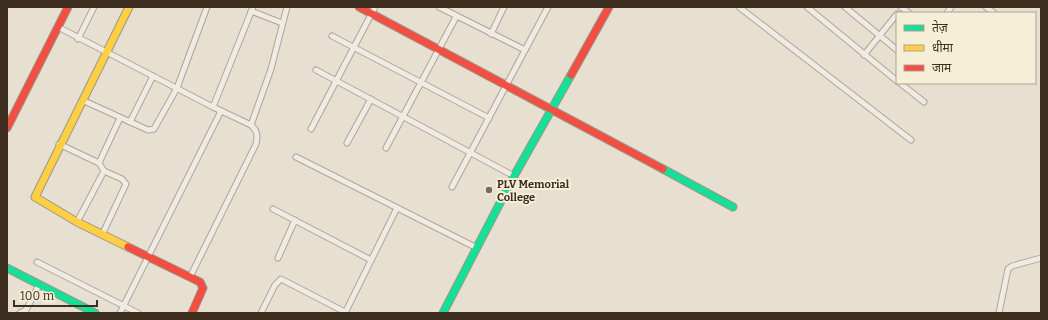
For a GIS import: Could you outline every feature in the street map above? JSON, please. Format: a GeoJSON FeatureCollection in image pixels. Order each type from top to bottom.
{"type":"FeatureCollection","features":[{"type":"Feature","properties":{"kind":"street"},"geometry":{"type":"LineString","coordinates":[[7,128],[68,7]]}},
{"type":"Feature","properties":{"kind":"street"},"geometry":{"type":"LineString","coordinates":[[78,39],[94,7]]}},
{"type":"Feature","properties":{"kind":"street"},"geometry":{"type":"LineString","coordinates":[[129,7],[59,144],[35,197],[41,202],[102,235],[147,258],[200,282],[203,288],[192,313]]}},
{"type":"Feature","properties":{"kind":"street"},"geometry":{"type":"LineString","coordinates":[[82,100],[148,130],[154,129],[177,88],[207,7]]}},
{"type":"Feature","properties":{"kind":"street"},"geometry":{"type":"LineString","coordinates":[[251,125],[269,74],[287,7]]}},
{"type":"Feature","properties":{"kind":"street"},"geometry":{"type":"LineString","coordinates":[[359,7],[373,10],[439,49],[733,207]]}},
{"type":"Feature","properties":{"kind":"street"},"geometry":{"type":"LineString","coordinates":[[439,7],[456,17],[525,50]]}},
{"type":"Feature","properties":{"kind":"street"},"geometry":{"type":"LineString","coordinates":[[492,34],[504,7]]}},
{"type":"Feature","properties":{"kind":"street"},"geometry":{"type":"LineString","coordinates":[[452,187],[548,7]]}},
{"type":"Feature","properties":{"kind":"street"},"geometry":{"type":"LineString","coordinates":[[443,313],[514,176],[609,7]]}},
{"type":"Feature","properties":{"kind":"street"},"geometry":{"type":"LineString","coordinates":[[739,7],[911,140]]}},
{"type":"Feature","properties":{"kind":"street"},"geometry":{"type":"LineString","coordinates":[[807,7],[896,80]]}},
{"type":"Feature","properties":{"kind":"street"},"geometry":{"type":"LineString","coordinates":[[845,7],[896,49]]}},
{"type":"Feature","properties":{"kind":"street"},"geometry":{"type":"LineString","coordinates":[[213,107],[252,9],[282,23]]}},
{"type":"Feature","properties":{"kind":"street"},"geometry":{"type":"LineString","coordinates":[[310,130],[373,10]]}},
{"type":"Feature","properties":{"kind":"street"},"geometry":{"type":"LineString","coordinates":[[864,55],[896,15]]}},
{"type":"Feature","properties":{"kind":"street"},"geometry":{"type":"LineString","coordinates":[[386,148],[456,17]]}},
{"type":"Feature","properties":{"kind":"street"},"geometry":{"type":"LineString","coordinates":[[58,28],[251,125],[257,133],[256,144],[190,277]]}},
{"type":"Feature","properties":{"kind":"street"},"geometry":{"type":"LineString","coordinates":[[332,36],[489,118]]}},
{"type":"Feature","properties":{"kind":"street"},"geometry":{"type":"LineString","coordinates":[[316,70],[514,176]]}},
{"type":"Feature","properties":{"kind":"street"},"geometry":{"type":"LineString","coordinates":[[130,122],[153,76]]}},
{"type":"Feature","properties":{"kind":"street"},"geometry":{"type":"LineString","coordinates":[[901,84],[924,102]]}},
{"type":"Feature","properties":{"kind":"street"},"geometry":{"type":"LineString","coordinates":[[347,143],[371,99]]}},
{"type":"Feature","properties":{"kind":"street"},"geometry":{"type":"LineString","coordinates":[[120,313],[221,111]]}},
{"type":"Feature","properties":{"kind":"street"},"geometry":{"type":"LineString","coordinates":[[98,162],[120,118]]}},
{"type":"Feature","properties":{"kind":"street"},"geometry":{"type":"LineString","coordinates":[[59,144],[98,162],[104,171],[124,181],[126,187],[102,235]]}},
{"type":"Feature","properties":{"kind":"street"},"geometry":{"type":"LineString","coordinates":[[296,157],[477,248]]}},
{"type":"Feature","properties":{"kind":"street"},"geometry":{"type":"LineString","coordinates":[[77,222],[104,171]]}},
{"type":"Feature","properties":{"kind":"street"},"geometry":{"type":"LineString","coordinates":[[261,313],[275,284],[281,279],[345,313],[397,208]]}},
{"type":"Feature","properties":{"kind":"street"},"geometry":{"type":"LineString","coordinates":[[273,209],[371,260]]}},
{"type":"Feature","properties":{"kind":"street"},"geometry":{"type":"LineString","coordinates":[[278,258],[295,220]]}},
{"type":"Feature","properties":{"kind":"street"},"geometry":{"type":"LineString","coordinates":[[999,313],[1008,269],[1012,266],[1041,258]]}},
{"type":"Feature","properties":{"kind":"street"},"geometry":{"type":"LineString","coordinates":[[37,262],[138,313]]}},
{"type":"Feature","properties":{"kind":"street"},"geometry":{"type":"LineString","coordinates":[[7,268],[93,313]]}},
{"type":"Feature","properties":{"kind":"street"},"geometry":{"type":"LineString","coordinates":[[20,313],[27,311],[39,285]]}},
{"type":"Feature","properties":{"kind":"traffic: fast"},"geometry":{"type":"LineString","coordinates":[[443,313],[514,176],[571,75]]}},
{"type":"Feature","properties":{"kind":"traffic: fast"},"geometry":{"type":"LineString","coordinates":[[663,169],[733,207]]}},
{"type":"Feature","properties":{"kind":"traffic: fast"},"geometry":{"type":"LineString","coordinates":[[7,268],[95,313]]}},
{"type":"Feature","properties":{"kind":"traffic: slow"},"geometry":{"type":"LineString","coordinates":[[128,247],[77,222],[35,197],[129,7]]}},
{"type":"Feature","properties":{"kind":"traffic: jam"},"geometry":{"type":"LineString","coordinates":[[7,128],[68,7]]}},
{"type":"Feature","properties":{"kind":"traffic: jam"},"geometry":{"type":"LineString","coordinates":[[359,7],[663,169]]}},
{"type":"Feature","properties":{"kind":"traffic: jam"},"geometry":{"type":"LineString","coordinates":[[571,75],[609,7]]}},
{"type":"Feature","properties":{"kind":"traffic: jam"},"geometry":{"type":"LineString","coordinates":[[128,247],[200,282],[203,288],[192,313]]}},
{"type":"Feature","properties":{"kind":"place","name":"PLV Memorial College"},"geometry":{"type":"Point","coordinates":[489,190]}}]}
